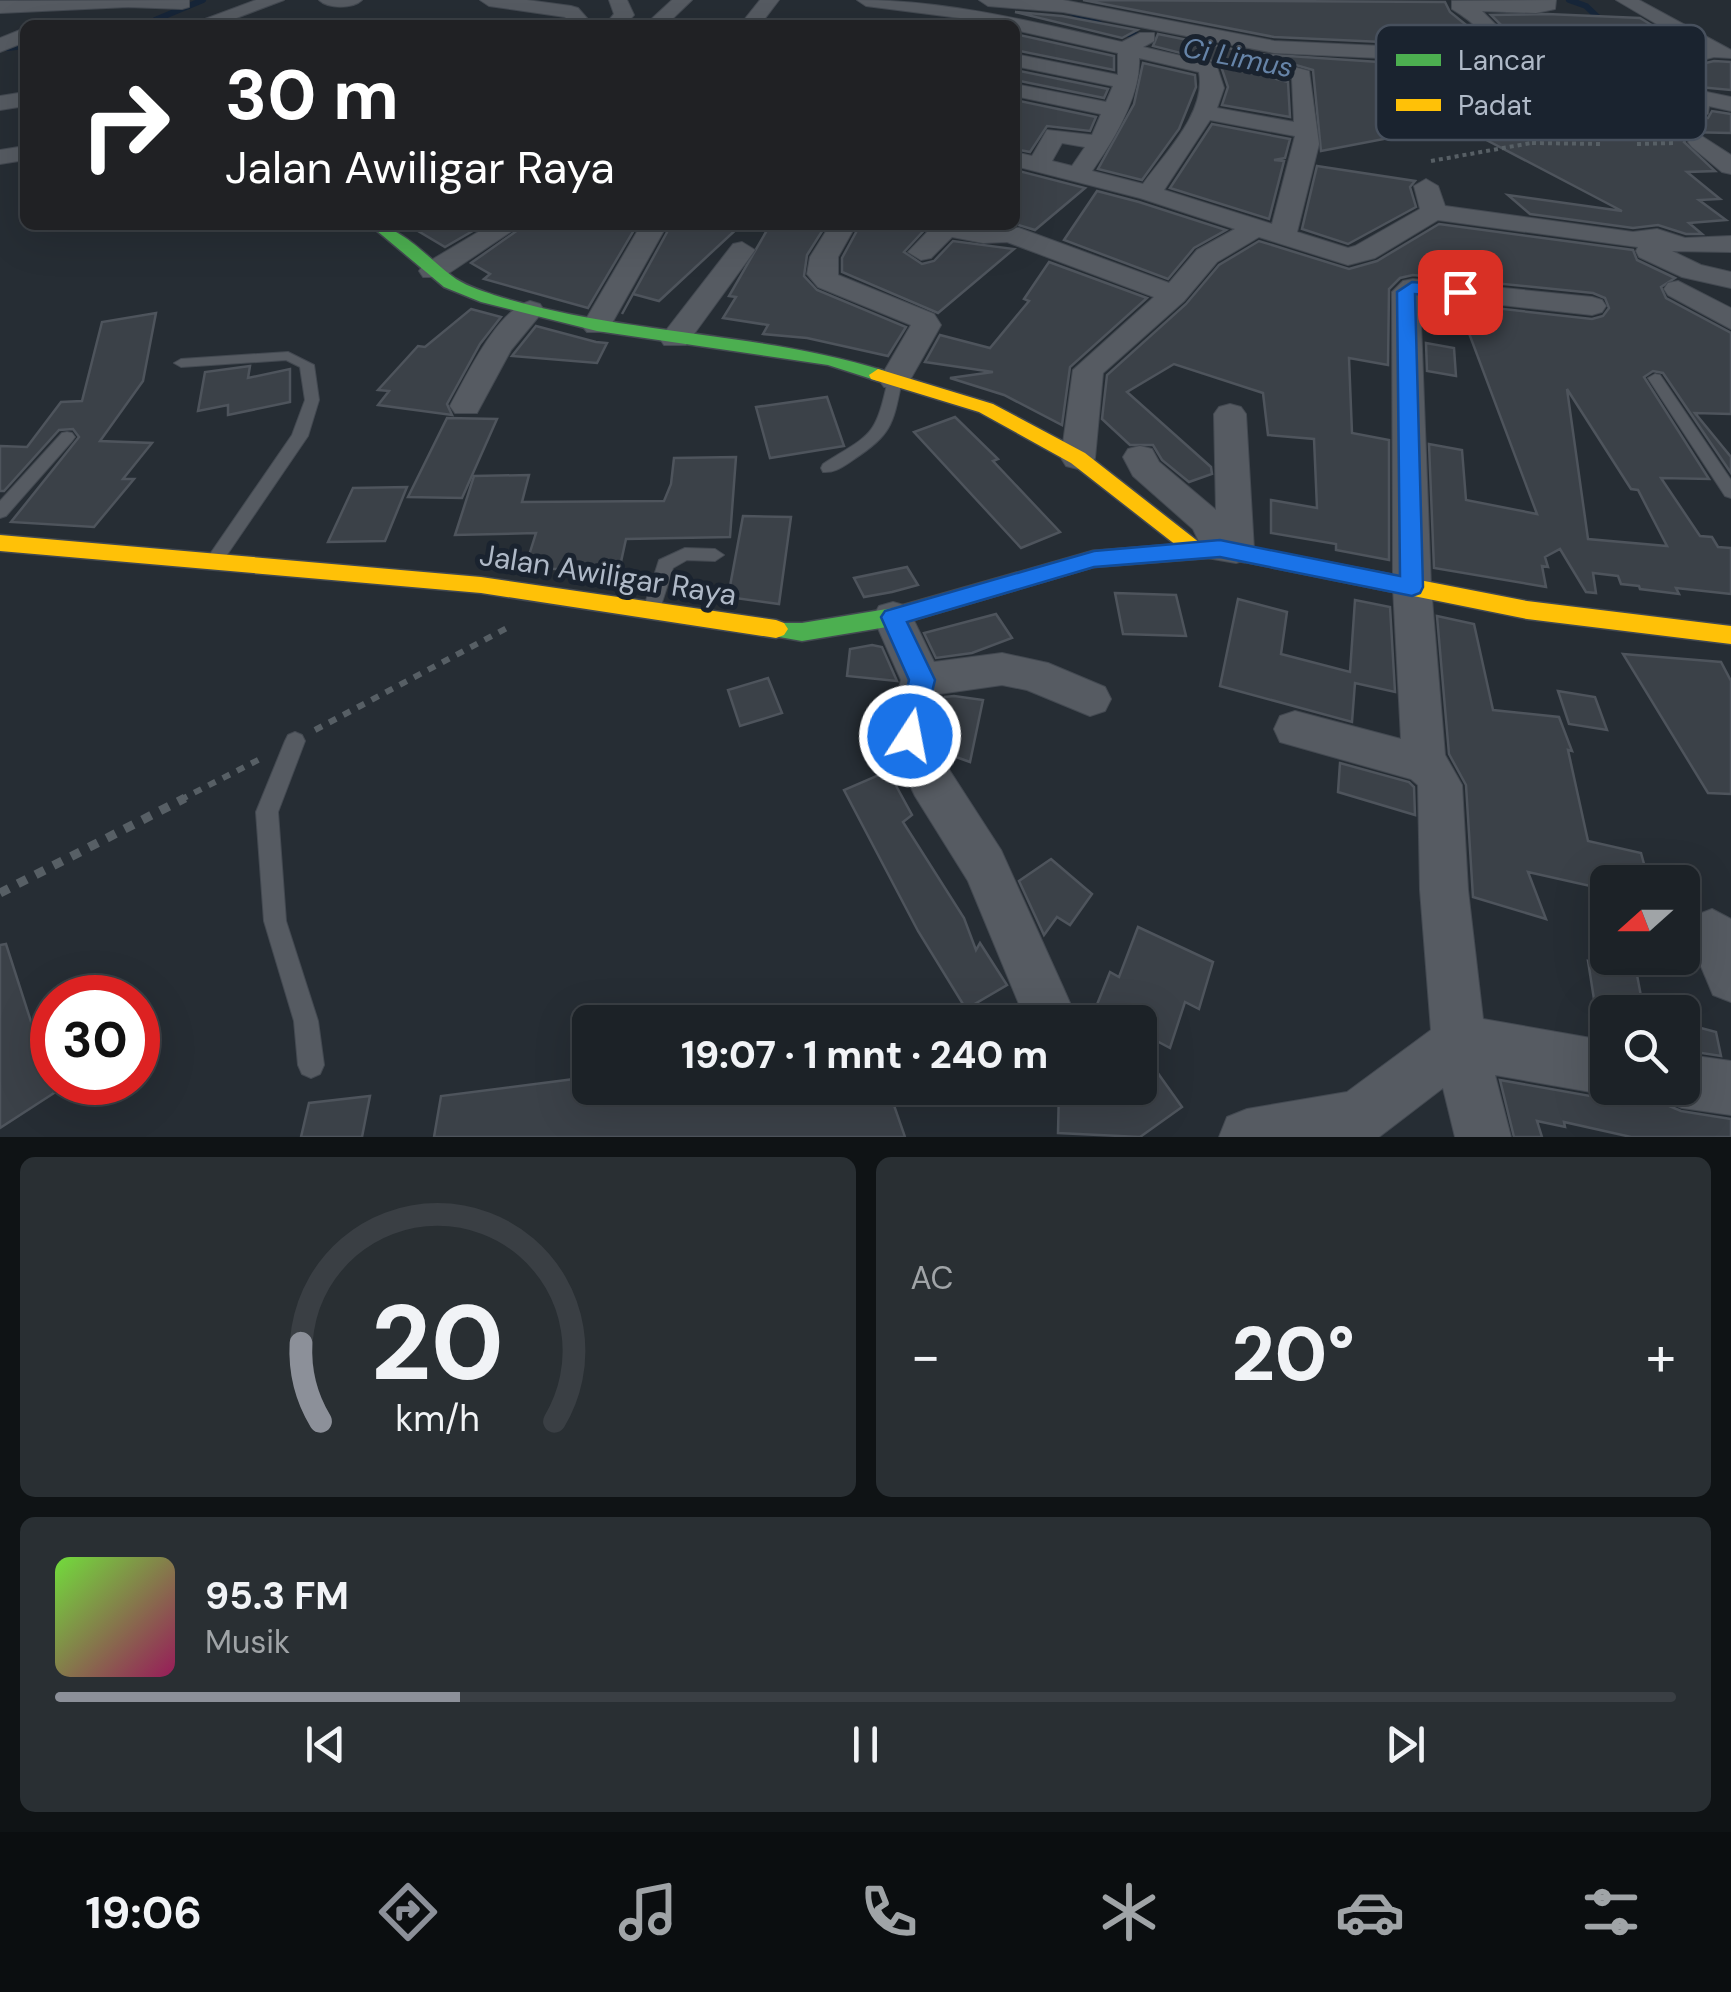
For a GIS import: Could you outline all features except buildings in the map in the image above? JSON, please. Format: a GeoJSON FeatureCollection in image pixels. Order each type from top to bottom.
{"type":"FeatureCollection","features":[{"type":"Feature","properties":{"kind":"street"},"geometry":{"type":"LineString","coordinates":[[214,20],[274,0]]}},
{"type":"Feature","properties":{"kind":"street"},"geometry":{"type":"LineString","coordinates":[[328,0],[353,0]]}},
{"type":"Feature","properties":{"kind":"street"},"geometry":{"type":"LineString","coordinates":[[489,0],[576,12]]}},
{"type":"Feature","properties":{"kind":"street"},"geometry":{"type":"LineString","coordinates":[[661,20],[684,0]]}},
{"type":"Feature","properties":{"kind":"street"},"geometry":{"type":"LineString","coordinates":[[754,20],[770,0]]}},
{"type":"Feature","properties":{"kind":"street"},"geometry":{"type":"LineString","coordinates":[[866,0],[903,15],[998,20]]}},
{"type":"Feature","properties":{"kind":"street"},"geometry":{"type":"LineString","coordinates":[[988,0],[1064,3],[1209,68],[1213,88],[1204,112],[1149,193]]}},
{"type":"Feature","properties":{"kind":"street"},"geometry":{"type":"LineString","coordinates":[[1487,25],[1458,5],[1536,6],[1548,4],[1547,0]]}},
{"type":"Feature","properties":{"kind":"street"},"geometry":{"type":"LineString","coordinates":[[1625,0],[1666,25]]}},
{"type":"Feature","properties":{"kind":"street"},"geometry":{"type":"LineString","coordinates":[[0,7],[185,2]]}},
{"type":"Feature","properties":{"kind":"street"},"geometry":{"type":"LineString","coordinates":[[148,20],[185,2]]}},
{"type":"Feature","properties":{"kind":"street"},"geometry":{"type":"LineString","coordinates":[[1079,174],[1100,143],[1141,36],[1176,6]]}},
{"type":"Feature","properties":{"kind":"street"},"geometry":{"type":"LineString","coordinates":[[903,15],[900,14],[925,20]]}},
{"type":"Feature","properties":{"kind":"street"},"geometry":{"type":"LineString","coordinates":[[1020,26],[1074,39],[1141,36],[1376,52]]}},
{"type":"Feature","properties":{"kind":"street"},"geometry":{"type":"LineString","coordinates":[[1706,46],[1731,34]]}},
{"type":"Feature","properties":{"kind":"street"},"geometry":{"type":"LineString","coordinates":[[1078,458],[1088,370],[1174,295],[1207,256],[1269,233],[1308,132],[1302,75],[1141,36]]}},
{"type":"Feature","properties":{"kind":"street"},"geometry":{"type":"LineString","coordinates":[[1706,50],[1727,66]]}},
{"type":"Feature","properties":{"kind":"street"},"geometry":{"type":"LineString","coordinates":[[1020,51],[1078,74],[1122,82]]}},
{"type":"Feature","properties":{"kind":"street"},"geometry":{"type":"LineString","coordinates":[[1020,91],[1112,110]]}},
{"type":"Feature","properties":{"kind":"street"},"geometry":{"type":"LineString","coordinates":[[1706,103],[1731,104]]}},
{"type":"Feature","properties":{"kind":"street"},"geometry":{"type":"LineString","coordinates":[[1204,112],[1308,132]]}},
{"type":"Feature","properties":{"kind":"street"},"geometry":{"type":"LineString","coordinates":[[1706,112],[1726,130]]}},
{"type":"Feature","properties":{"kind":"street"},"geometry":{"type":"LineString","coordinates":[[1027,162],[1055,136],[1100,143]]}},
{"type":"Feature","properties":{"kind":"street"},"geometry":{"type":"LineString","coordinates":[[1700,142],[1731,167]]}},
{"type":"Feature","properties":{"kind":"street"},"geometry":{"type":"LineString","coordinates":[[1027,162],[1149,193],[1353,257],[1430,199],[1632,240],[1692,271],[1731,280]]}},
{"type":"Feature","properties":{"kind":"street"},"geometry":{"type":"LineString","coordinates":[[1608,216],[1632,240]]}},
{"type":"Feature","properties":{"kind":"street"},"geometry":{"type":"LineString","coordinates":[[384,230],[450,284],[530,310],[597,326],[831,360],[986,408],[1078,458],[1218,550],[1527,610],[1731,635]]}},
{"type":"Feature","properties":{"kind":"street"},"geometry":{"type":"LineString","coordinates":[[434,271],[500,230]]}},
{"type":"Feature","properties":{"kind":"street"},"geometry":{"type":"LineString","coordinates":[[597,326],[651,230]]}},
{"type":"Feature","properties":{"kind":"street"},"geometry":{"type":"LineString","coordinates":[[840,230],[824,257],[821,274],[828,281],[924,320],[926,326],[894,380]]}},
{"type":"Feature","properties":{"kind":"street"},"geometry":{"type":"LineString","coordinates":[[921,252],[944,230]]}},
{"type":"Feature","properties":{"kind":"street"},"geometry":{"type":"LineString","coordinates":[[957,230],[983,235],[1010,234],[1174,295]]}},
{"type":"Feature","properties":{"kind":"street"},"geometry":{"type":"LineString","coordinates":[[1632,240],[1658,237],[1682,246],[1731,244]]}},
{"type":"Feature","properties":{"kind":"street"},"geometry":{"type":"LineString","coordinates":[[676,339],[742,250]]}},
{"type":"Feature","properties":{"kind":"street"},"geometry":{"type":"LineString","coordinates":[[1424,764],[1412,587],[1406,292],[1412,287],[1427,288],[1592,306]]}},
{"type":"Feature","properties":{"kind":"street"},"geometry":{"type":"LineString","coordinates":[[1678,289],[1731,320]]}},
{"type":"Feature","properties":{"kind":"street"},"geometry":{"type":"LineString","coordinates":[[466,406],[498,347],[530,310]]}},
{"type":"Feature","properties":{"kind":"street"},"geometry":{"type":"LineString","coordinates":[[1218,550],[1230,414]]}},
{"type":"Feature","properties":{"kind":"street"},"geometry":{"type":"LineString","coordinates":[[1140,457],[1145,468],[1208,522],[1218,550]]}},
{"type":"Feature","properties":{"kind":"street","name":"Jalan Awiligar Raya"},"geometry":{"type":"LineString","coordinates":[[0,543],[481,585],[651,613],[802,632],[893,617],[1094,559],[1218,550]]}},
{"type":"Feature","properties":{"kind":"street"},"geometry":{"type":"LineString","coordinates":[[893,617],[922,680],[910,736],[917,756],[975,848],[1044,1003]]}},
{"type":"Feature","properties":{"kind":"street"},"geometry":{"type":"LineString","coordinates":[[922,680],[1002,668],[1032,675],[1090,699]]}},
{"type":"Feature","properties":{"kind":"street"},"geometry":{"type":"LineString","coordinates":[[1295,729],[1424,764],[1436,772],[1459,1042],[1483,1137]]}},
{"type":"Feature","properties":{"kind":"street"},"geometry":{"type":"LineString","coordinates":[[1247,1137],[1320,1127],[1360,1116],[1459,1042],[1590,1065]]}},
{"type":"Feature","properties":{"kind":"street"},"geometry":{"type":"LineString","coordinates":[[1700,1084],[1731,1088]]}},
{"type":"Feature","properties":{"kind":"lane"},"geometry":{"type":"LineString","coordinates":[[181,363],[288,356],[307,365],[312,400],[304,426],[214,562]]}},
{"type":"Feature","properties":{"kind":"lane"},"geometry":{"type":"LineString","coordinates":[[1655,378],[1731,492]]}},
{"type":"Feature","properties":{"kind":"lane"},"geometry":{"type":"LineString","coordinates":[[829,468],[874,439],[886,421],[894,380]]}},
{"type":"Feature","properties":{"kind":"lane"},"geometry":{"type":"LineString","coordinates":[[0,512],[67,436]]}},
{"type":"Feature","properties":{"kind":"lane"},"geometry":{"type":"LineString","coordinates":[[651,613],[666,564],[685,554],[715,554]]}},
{"type":"Feature","properties":{"kind":"lane"},"geometry":{"type":"LineString","coordinates":[[295,741],[267,812],[274,922],[306,1021],[311,1065]]}},
{"type":"Feature","properties":{"kind":"path"},"geometry":{"type":"LineString","coordinates":[[1430,199],[1406,162],[1446,160],[1540,140]]}},
{"type":"Feature","properties":{"kind":"waterway"},"geometry":{"type":"LineString","coordinates":[[155,20],[203,0]]}},
{"type":"Feature","properties":{"kind":"waterway","name":"Ci Limus"},"geometry":{"type":"LineString","coordinates":[[1569,0],[1586,6],[1606,25]]}},
{"type":"Feature","properties":{"kind":"waterway","name":"Ci Limus"},"geometry":{"type":"LineString","coordinates":[[1071,12],[1116,31],[1148,38]]}},
{"type":"Feature","properties":{"kind":"waterway"},"geometry":{"type":"LineString","coordinates":[[7,48],[20,47]]}},
{"type":"Feature","properties":{"kind":"traffic: fast"},"geometry":{"type":"LineString","coordinates":[[384,230],[450,283],[487,298],[597,326],[831,360],[878,375]]}},
{"type":"Feature","properties":{"kind":"traffic: fast"},"geometry":{"type":"LineString","coordinates":[[776,629],[802,632],[893,617],[1093,559],[1220,549],[1244,554]]}},
{"type":"Feature","properties":{"kind":"traffic: slow"},"geometry":{"type":"LineString","coordinates":[[878,375],[986,408],[1078,458],[1198,550]]}},
{"type":"Feature","properties":{"kind":"traffic: slow"},"geometry":{"type":"LineString","coordinates":[[0,543],[481,585],[776,629]]}},
{"type":"Feature","properties":{"kind":"traffic: slow"},"geometry":{"type":"LineString","coordinates":[[1244,554],[1527,610],[1731,635]]}},
{"type":"Feature","properties":{"kind":"route"},"geometry":{"type":"LineString","coordinates":[[910,736],[922,680],[893,617],[1026,576],[1094,559],[1220,548],[1412,587],[1406,292],[1412,287],[1460,292]]}}]}
